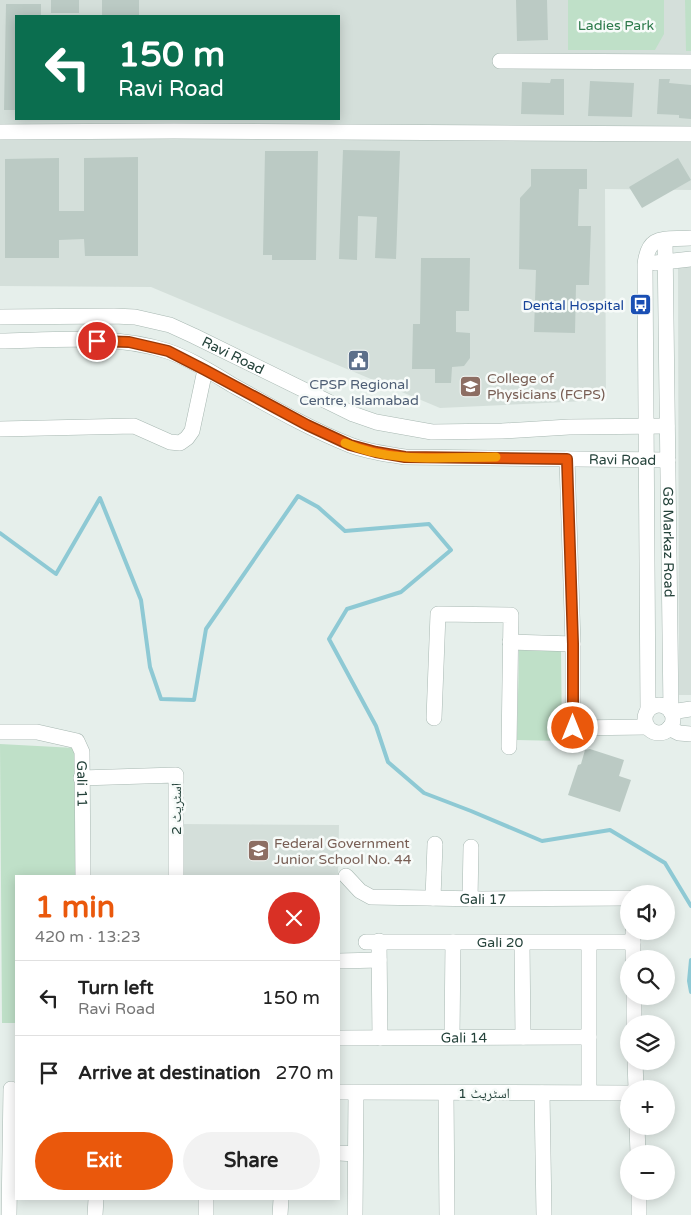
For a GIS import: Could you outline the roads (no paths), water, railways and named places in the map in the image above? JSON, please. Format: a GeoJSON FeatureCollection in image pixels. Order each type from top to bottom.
{"type":"FeatureCollection","features":[{"type":"Feature","properties":{"kind":"street"},"geometry":{"type":"LineString","coordinates":[[500,61],[691,62]]}},
{"type":"Feature","properties":{"kind":"street"},"geometry":{"type":"LineString","coordinates":[[0,132],[203,131],[691,134]]}},
{"type":"Feature","properties":{"kind":"street","name":"G8 Markaz Road"},"geometry":{"type":"LineString","coordinates":[[648,710],[645,460],[646,253],[651,243],[655,241],[691,238]]}},
{"type":"Feature","properties":{"kind":"street","name":"G8 Markaz Road"},"geometry":{"type":"LineString","coordinates":[[665,240],[670,720]]}},
{"type":"Feature","properties":{"kind":"street"},"geometry":{"type":"LineString","coordinates":[[645,265],[691,259]]}},
{"type":"Feature","properties":{"kind":"street","name":"Ravi Road"},"geometry":{"type":"LineString","coordinates":[[0,317],[114,316],[135,317],[163,324],[194,336],[352,414],[376,422],[405,428],[432,432],[502,431],[569,427],[667,426]]}},
{"type":"Feature","properties":{"kind":"street","name":"Ravi Road"},"geometry":{"type":"LineString","coordinates":[[0,341],[82,340],[129,342],[168,351],[307,425],[350,445],[376,452],[405,457],[668,460]]}},
{"type":"Feature","properties":{"kind":"street"},"geometry":{"type":"LineString","coordinates":[[0,429],[134,426],[170,442],[180,443],[192,431],[205,370]]}},
{"type":"Feature","properties":{"kind":"street"},"geometry":{"type":"LineString","coordinates":[[567,459],[573,644],[573,728],[647,727],[660,733],[670,720],[691,709]]}},
{"type":"Feature","properties":{"kind":"street"},"geometry":{"type":"LineString","coordinates":[[434,718],[438,614],[511,615],[509,747]]}},
{"type":"Feature","properties":{"kind":"street"},"geometry":{"type":"LineString","coordinates":[[510,642],[573,644]]}},
{"type":"Feature","properties":{"kind":"street"},"geometry":{"type":"LineString","coordinates":[[647,727],[645,718],[648,710],[660,705],[668,709],[670,720],[679,733],[691,734]]}},
{"type":"Feature","properties":{"kind":"street","name":"Gali 11"},"geometry":{"type":"LineString","coordinates":[[0,732],[37,732],[77,741],[82,752],[82,875]]}},
{"type":"Feature","properties":{"kind":"street","name":"اسٹریٹ 2"},"geometry":{"type":"LineString","coordinates":[[81,778],[176,776],[176,875]]}},
{"type":"Feature","properties":{"kind":"street"},"geometry":{"type":"LineString","coordinates":[[433,898],[435,844]]}},
{"type":"Feature","properties":{"kind":"street"},"geometry":{"type":"LineString","coordinates":[[470,899],[471,846]]}},
{"type":"Feature","properties":{"kind":"street","name":"Gali 17"},"geometry":{"type":"LineString","coordinates":[[346,876],[360,891],[371,897],[470,899],[620,898]]}},
{"type":"Feature","properties":{"kind":"street","name":"Gali 20"},"geometry":{"type":"LineString","coordinates":[[379,960],[372,942],[484,941],[589,943],[620,939]]}},
{"type":"Feature","properties":{"kind":"street"},"geometry":{"type":"LineString","coordinates":[[452,1036],[453,942]]}},
{"type":"Feature","properties":{"kind":"street"},"geometry":{"type":"LineString","coordinates":[[522,943],[523,1037]]}},
{"type":"Feature","properties":{"kind":"street"},"geometry":{"type":"LineString","coordinates":[[589,943],[589,1092]]}},
{"type":"Feature","properties":{"kind":"street"},"geometry":{"type":"LineString","coordinates":[[340,961],[379,960],[380,1038]]}},
{"type":"Feature","properties":{"kind":"street","name":"Gali 14"},"geometry":{"type":"LineString","coordinates":[[340,1038],[452,1036],[589,1037]]}},
{"type":"Feature","properties":{"kind":"street"},"geometry":{"type":"LineString","coordinates":[[9,1089],[13,1178],[9,1215]]}},
{"type":"Feature","properties":{"kind":"street","name":"اسٹریٹ 1"},"geometry":{"type":"LineString","coordinates":[[340,1092],[620,1093]]}},
{"type":"Feature","properties":{"kind":"street"},"geometry":{"type":"LineString","coordinates":[[355,1215],[356,1093]]}},
{"type":"Feature","properties":{"kind":"street"},"geometry":{"type":"LineString","coordinates":[[446,1093],[447,1215]]}},
{"type":"Feature","properties":{"kind":"street"},"geometry":{"type":"LineString","coordinates":[[542,1093],[544,1215]]}},
{"type":"Feature","properties":{"kind":"street"},"geometry":{"type":"LineString","coordinates":[[340,1154],[355,1154]]}},
{"type":"Feature","properties":{"kind":"street"},"geometry":{"type":"LineString","coordinates":[[95,1215],[96,1200]]}},
{"type":"Feature","properties":{"kind":"street"},"geometry":{"type":"LineString","coordinates":[[206,1200],[206,1215]]}},
{"type":"Feature","properties":{"kind":"street"},"geometry":{"type":"LineString","coordinates":[[280,1200],[280,1215]]}},
{"type":"Feature","properties":{"kind":"street"},"geometry":{"type":"LineString","coordinates":[[639,1200],[639,1215]]}},
{"type":"Feature","properties":{"kind":"waterway"},"geometry":{"type":"LineString","coordinates":[[0,533],[56,574],[100,498],[141,600],[150,667],[161,699],[194,700],[206,629],[298,496],[318,507],[345,531],[429,524],[451,550],[401,592],[347,609],[329,639],[376,726],[388,762],[424,793],[542,841],[610,830],[665,863],[691,906]]}},
{"type":"Feature","properties":{"kind":"waterway"},"geometry":{"type":"LineString","coordinates":[[691,960],[689,981],[691,992]]}},
{"type":"Feature","properties":{"kind":"place","name":"Dental Hospital"},"geometry":{"type":"Point","coordinates":[640,305]}},
{"type":"Feature","properties":{"kind":"place","name":"CPSP Regional Centre, Islamabad"},"geometry":{"type":"Point","coordinates":[359,361]}},
{"type":"Feature","properties":{"kind":"place","name":"College of Physicians (FCPS)"},"geometry":{"type":"Point","coordinates":[471,386]}},
{"type":"Feature","properties":{"kind":"place","name":"Federal Government Junior School No. 44"},"geometry":{"type":"Point","coordinates":[258,851]}},
{"type":"Feature","properties":{"kind":"park label","name":"Ladies Park"},"geometry":{"type":"Point","coordinates":[616,25]}}]}
